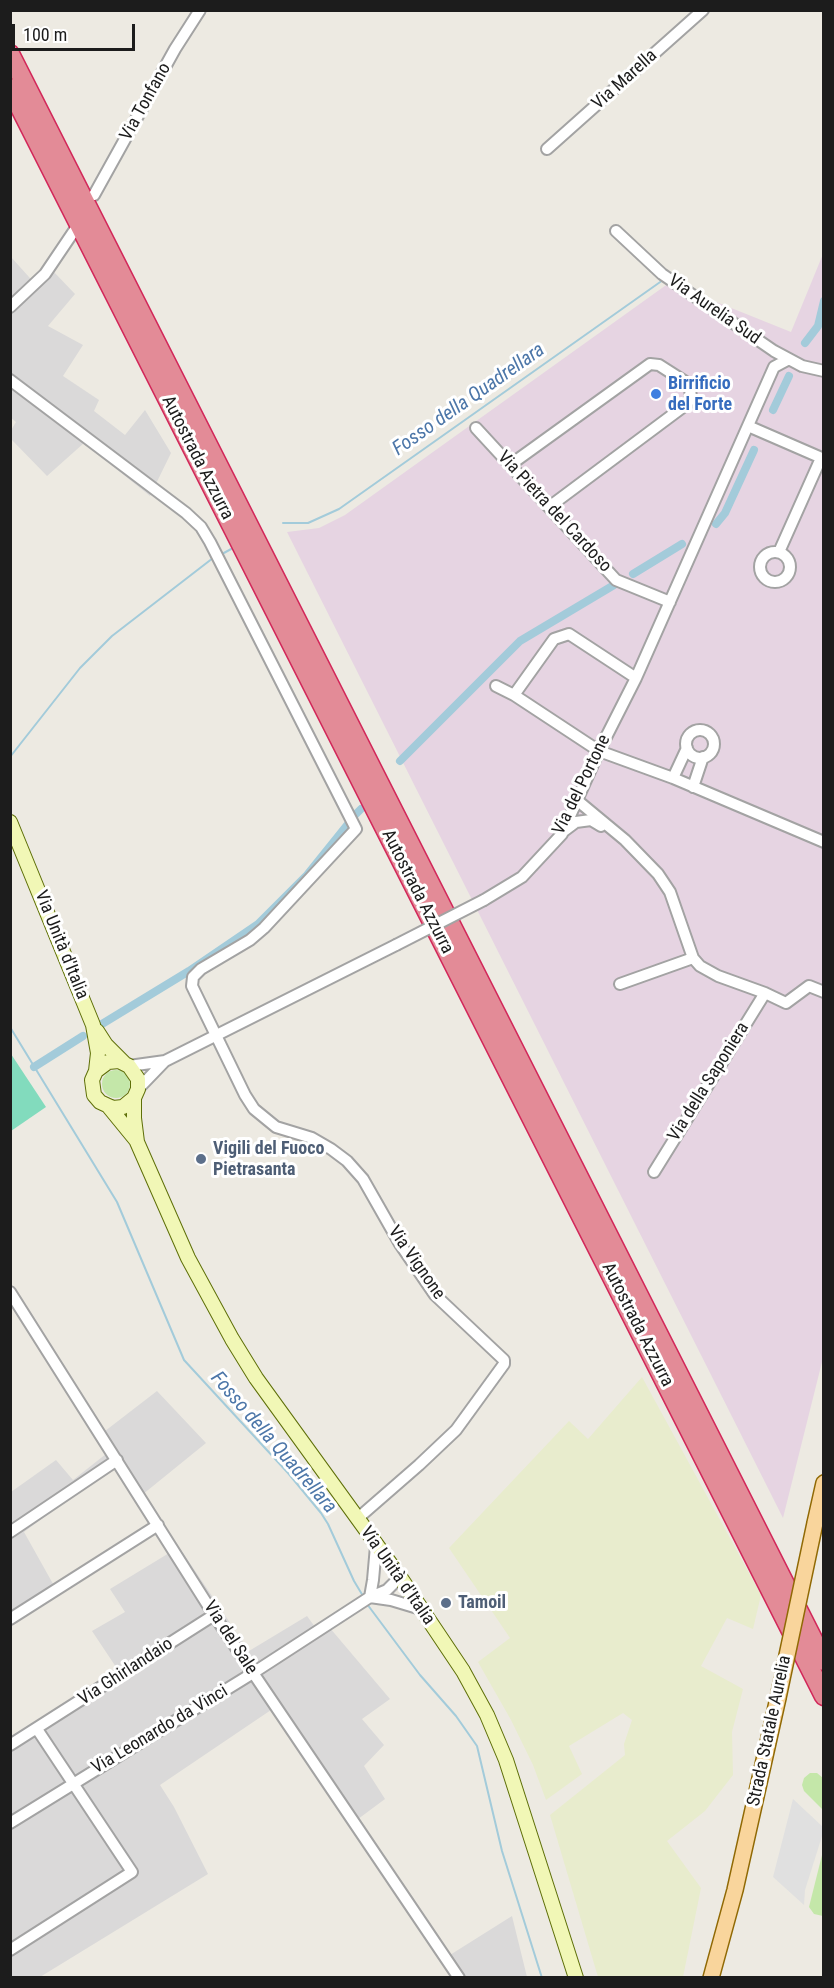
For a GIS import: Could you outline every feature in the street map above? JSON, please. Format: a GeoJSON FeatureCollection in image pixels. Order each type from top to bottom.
{"type":"FeatureCollection","features":[{"type":"Feature","properties":{"kind":"highway","name":"Autostrada Azzurra"},"geometry":{"type":"LineString","coordinates":[[10,54],[824,1661]]}},
{"type":"Feature","properties":{"kind":"highway","name":"Autostrada Azzurra"},"geometry":{"type":"LineString","coordinates":[[10,88],[824,1696]]}},
{"type":"Feature","properties":{"kind":"main road","name":"Via Unità d'Italia"},"geometry":{"type":"LineString","coordinates":[[10,822],[93,1024],[98,1053],[96,1071]]}},
{"type":"Feature","properties":{"kind":"main road"},"geometry":{"type":"LineString","coordinates":[[93,1024],[106,1046],[127,1064],[138,1078],[136,1094],[123,1107],[108,1107]]}},
{"type":"Feature","properties":{"kind":"main road"},"geometry":{"type":"LineString","coordinates":[[127,1064],[108,1062],[96,1071],[92,1080],[92,1090],[100,1102],[108,1107],[137,1142]]}},
{"type":"Feature","properties":{"kind":"main road","name":"Via Unità d'Italia"},"geometry":{"type":"LineString","coordinates":[[136,1094],[134,1118],[137,1142],[188,1258],[232,1339],[256,1378],[400,1577],[473,1687],[498,1738],[576,1977]]}},
{"type":"Feature","properties":{"kind":"main road","name":"Strada Statale Aurelia"},"geometry":{"type":"LineString","coordinates":[[711,1977],[735,1890],[824,1482]]}},
{"type":"Feature","properties":{"kind":"street","name":"Via Tonfano"},"geometry":{"type":"LineString","coordinates":[[94,195],[175,50],[200,10]]}},
{"type":"Feature","properties":{"kind":"street","name":"Via Marella"},"geometry":{"type":"LineString","coordinates":[[547,149],[704,10]]}},
{"type":"Feature","properties":{"kind":"street"},"geometry":{"type":"LineString","coordinates":[[10,307],[45,274],[74,231]]}},
{"type":"Feature","properties":{"kind":"street","name":"Via Aurelia Sud"},"geometry":{"type":"LineString","coordinates":[[616,231],[662,274],[774,351],[802,366],[824,371]]}},
{"type":"Feature","properties":{"kind":"street","name":"Via del Portone"},"geometry":{"type":"LineString","coordinates":[[127,1064],[165,1061],[484,900],[522,877],[562,834],[599,751],[636,678],[774,367],[789,359]]}},
{"type":"Feature","properties":{"kind":"street"},"geometry":{"type":"LineString","coordinates":[[510,465],[650,364],[659,365],[684,381],[690,389],[691,397],[687,404],[549,507]]}},
{"type":"Feature","properties":{"kind":"street"},"geometry":{"type":"LineString","coordinates":[[10,380],[201,527],[356,829],[264,928],[250,940],[201,969],[193,977],[192,986],[217,1035]]}},
{"type":"Feature","properties":{"kind":"street"},"geometry":{"type":"LineString","coordinates":[[748,426],[822,458],[779,552]]}},
{"type":"Feature","properties":{"kind":"street","name":"Via Pietra del Cardoso"},"geometry":{"type":"LineString","coordinates":[[476,428],[616,580],[670,602]]}},
{"type":"Feature","properties":{"kind":"street"},"geometry":{"type":"LineString","coordinates":[[514,695],[554,639],[568,634],[636,678]]}},
{"type":"Feature","properties":{"kind":"street"},"geometry":{"type":"LineString","coordinates":[[496,686],[514,695],[599,751],[673,778],[824,842]]}},
{"type":"Feature","properties":{"kind":"street"},"geometry":{"type":"LineString","coordinates":[[673,778],[687,748],[687,738],[698,729],[707,731],[714,738],[715,743],[712,752],[704,758],[693,787]]}},
{"type":"Feature","properties":{"kind":"street"},"geometry":{"type":"LineString","coordinates":[[687,748],[695,757],[704,758]]}},
{"type":"Feature","properties":{"kind":"street"},"geometry":{"type":"LineString","coordinates":[[578,801],[615,832],[658,874],[670,892],[693,958],[700,966],[718,976],[786,1003],[809,986],[824,992]]}},
{"type":"Feature","properties":{"kind":"street"},"geometry":{"type":"LineString","coordinates":[[562,834],[576,822],[591,820],[615,832]]}},
{"type":"Feature","properties":{"kind":"street"},"geometry":{"type":"LineString","coordinates":[[620,984],[693,958]]}},
{"type":"Feature","properties":{"kind":"street","name":"Via della Saponiera"},"geometry":{"type":"LineString","coordinates":[[654,1172],[765,993]]}},
{"type":"Feature","properties":{"kind":"street","name":"Via Vignone"},"geometry":{"type":"LineString","coordinates":[[217,1035],[254,1109],[276,1126],[312,1138],[347,1161],[363,1179],[400,1244],[435,1295],[504,1360],[504,1364],[456,1430],[357,1519]]}},
{"type":"Feature","properties":{"kind":"street"},"geometry":{"type":"LineString","coordinates":[[136,1094],[165,1061]]}},
{"type":"Feature","properties":{"kind":"street","name":"Via del Sale"},"geometry":{"type":"LineString","coordinates":[[10,1292],[214,1615],[459,1977]]}},
{"type":"Feature","properties":{"kind":"street"},"geometry":{"type":"LineString","coordinates":[[10,1532],[117,1460]]}},
{"type":"Feature","properties":{"kind":"street"},"geometry":{"type":"LineString","coordinates":[[10,1619],[158,1524]]}},
{"type":"Feature","properties":{"kind":"street"},"geometry":{"type":"LineString","coordinates":[[376,1546],[369,1597],[391,1600],[422,1610]]}},
{"type":"Feature","properties":{"kind":"street","name":"Via Leonardo da Vinci"},"geometry":{"type":"LineString","coordinates":[[10,1822],[253,1673],[369,1597],[381,1584],[400,1577]]}},
{"type":"Feature","properties":{"kind":"street","name":"Via Ghirlandaio"},"geometry":{"type":"LineString","coordinates":[[10,1745],[214,1615]]}},
{"type":"Feature","properties":{"kind":"street"},"geometry":{"type":"LineString","coordinates":[[10,1950],[132,1872],[37,1729]]}},
{"type":"Feature","properties":{"kind":"shaded area"},"geometry":{"type":"Polygon","coordinates":[[[823,254],[824,1354],[783,1518],[287,532],[319,528],[345,515],[669,283],[791,332],[823,254]]]}},
{"type":"Feature","properties":{"kind":"shaded area"},"geometry":{"type":"Polygon","coordinates":[[[11,257],[38,287],[53,271],[75,294],[48,326],[83,345],[63,376],[99,400],[94,411],[125,435],[145,410],[171,453],[150,496],[84,443],[47,476],[11,439],[10,432],[16,422],[10,417],[11,257]]]}},
{"type":"Feature","properties":{"kind":"shaded area"},"geometry":{"type":"Polygon","coordinates":[[[157,1391],[206,1443],[137,1499],[114,1465],[24,1532],[57,1591],[11,1623],[11,1492],[56,1460],[73,1480],[106,1454],[96,1438],[157,1391]]]}},
{"type":"Feature","properties":{"kind":"shaded area"},"geometry":{"type":"Polygon","coordinates":[[[179,1547],[249,1651],[307,1616],[315,1627],[324,1621],[390,1699],[362,1719],[384,1745],[364,1766],[385,1799],[350,1825],[271,1710],[160,1785],[174,1807],[208,1874],[40,1977],[11,1978],[11,1739],[118,1670],[92,1631],[125,1612],[110,1589],[179,1547]]]}},
{"type":"Feature","properties":{"kind":"shaded area"},"geometry":{"type":"Polygon","coordinates":[[[793,1799],[823,1827],[805,1890],[804,1905],[773,1877],[793,1799]]]}},
{"type":"Feature","properties":{"kind":"shaded area"},"geometry":{"type":"Polygon","coordinates":[[[512,1916],[527,1977],[454,1977],[442,1960],[512,1916]]]}},
{"type":"Feature","properties":{"kind":"green space"},"geometry":{"type":"Polygon","coordinates":[[[11,1054],[46,1107],[10,1131],[11,1054]]]}},
{"type":"Feature","properties":{"kind":"green space"},"geometry":{"type":"Polygon","coordinates":[[[116,1070],[126,1074],[130,1084],[126,1094],[116,1098],[106,1094],[102,1084],[106,1074],[116,1070]]]}},
{"type":"Feature","properties":{"kind":"green space"},"geometry":{"type":"Polygon","coordinates":[[[642,1377],[761,1595],[753,1629],[727,1618],[701,1666],[743,1689],[732,1732],[733,1775],[705,1811],[667,1841],[701,1888],[683,1977],[598,1977],[550,1815],[625,1755],[624,1744],[632,1720],[623,1713],[569,1746],[582,1774],[546,1800],[533,1765],[511,1720],[478,1662],[510,1638],[449,1548],[569,1421],[588,1439],[642,1377]]]}},
{"type":"Feature","properties":{"kind":"green space"},"geometry":{"type":"Polygon","coordinates":[[[810,1773],[817,1773],[823,1778],[823,1810],[804,1791],[802,1785],[804,1778],[810,1773]]]}},
{"type":"Feature","properties":{"kind":"green space"},"geometry":{"type":"Polygon","coordinates":[[[823,1851],[823,1916],[814,1914],[809,1907],[823,1851]]]}},
{"type":"Feature","properties":{"kind":"waterway","name":"Fosso della Quadrellara"},"geometry":{"type":"LineString","coordinates":[[283,523],[308,523],[339,509],[663,280]]}},
{"type":"Feature","properties":{"kind":"waterway"},"geometry":{"type":"LineString","coordinates":[[805,343],[818,326],[824,301]]}},
{"type":"Feature","properties":{"kind":"waterway"},"geometry":{"type":"LineString","coordinates":[[773,410],[789,376]]}},
{"type":"Feature","properties":{"kind":"waterway"},"geometry":{"type":"LineString","coordinates":[[716,524],[725,513],[754,450]]}},
{"type":"Feature","properties":{"kind":"waterway"},"geometry":{"type":"LineString","coordinates":[[633,574],[682,544]]}},
{"type":"Feature","properties":{"kind":"waterway","name":"Fosso della Quadrellara"},"geometry":{"type":"LineString","coordinates":[[222,554],[233,548]]}},
{"type":"Feature","properties":{"kind":"waterway","name":"Fosso della Quadrellara"},"geometry":{"type":"LineString","coordinates":[[10,757],[80,668],[112,636],[213,558]]}},
{"type":"Feature","properties":{"kind":"waterway"},"geometry":{"type":"LineString","coordinates":[[400,761],[520,641],[614,585]]}},
{"type":"Feature","properties":{"kind":"waterway"},"geometry":{"type":"LineString","coordinates":[[354,816],[361,809]]}},
{"type":"Feature","properties":{"kind":"waterway"},"geometry":{"type":"LineString","coordinates":[[102,1024],[189,971],[258,924],[307,875],[348,824]]}},
{"type":"Feature","properties":{"kind":"waterway","name":"Fosso della Quadrellara"},"geometry":{"type":"LineString","coordinates":[[10,1027],[117,1202],[184,1360],[288,1473],[321,1513],[363,1596]]}},
{"type":"Feature","properties":{"kind":"waterway"},"geometry":{"type":"LineString","coordinates":[[34,1067],[83,1036]]}},
{"type":"Feature","properties":{"kind":"waterway","name":"Fosso della Quadrellara"},"geometry":{"type":"LineString","coordinates":[[367,1604],[477,1746],[502,1851],[542,1978]]}},
{"type":"Feature","properties":{"kind":"place","name":"Birrificio del Forte"},"geometry":{"type":"Point","coordinates":[656,394]}},
{"type":"Feature","properties":{"kind":"place","name":"Vigili del Fuoco Pietrasanta"},"geometry":{"type":"Point","coordinates":[201,1159]}},
{"type":"Feature","properties":{"kind":"place","name":"Tamoil"},"geometry":{"type":"Point","coordinates":[446,1603]}}]}
